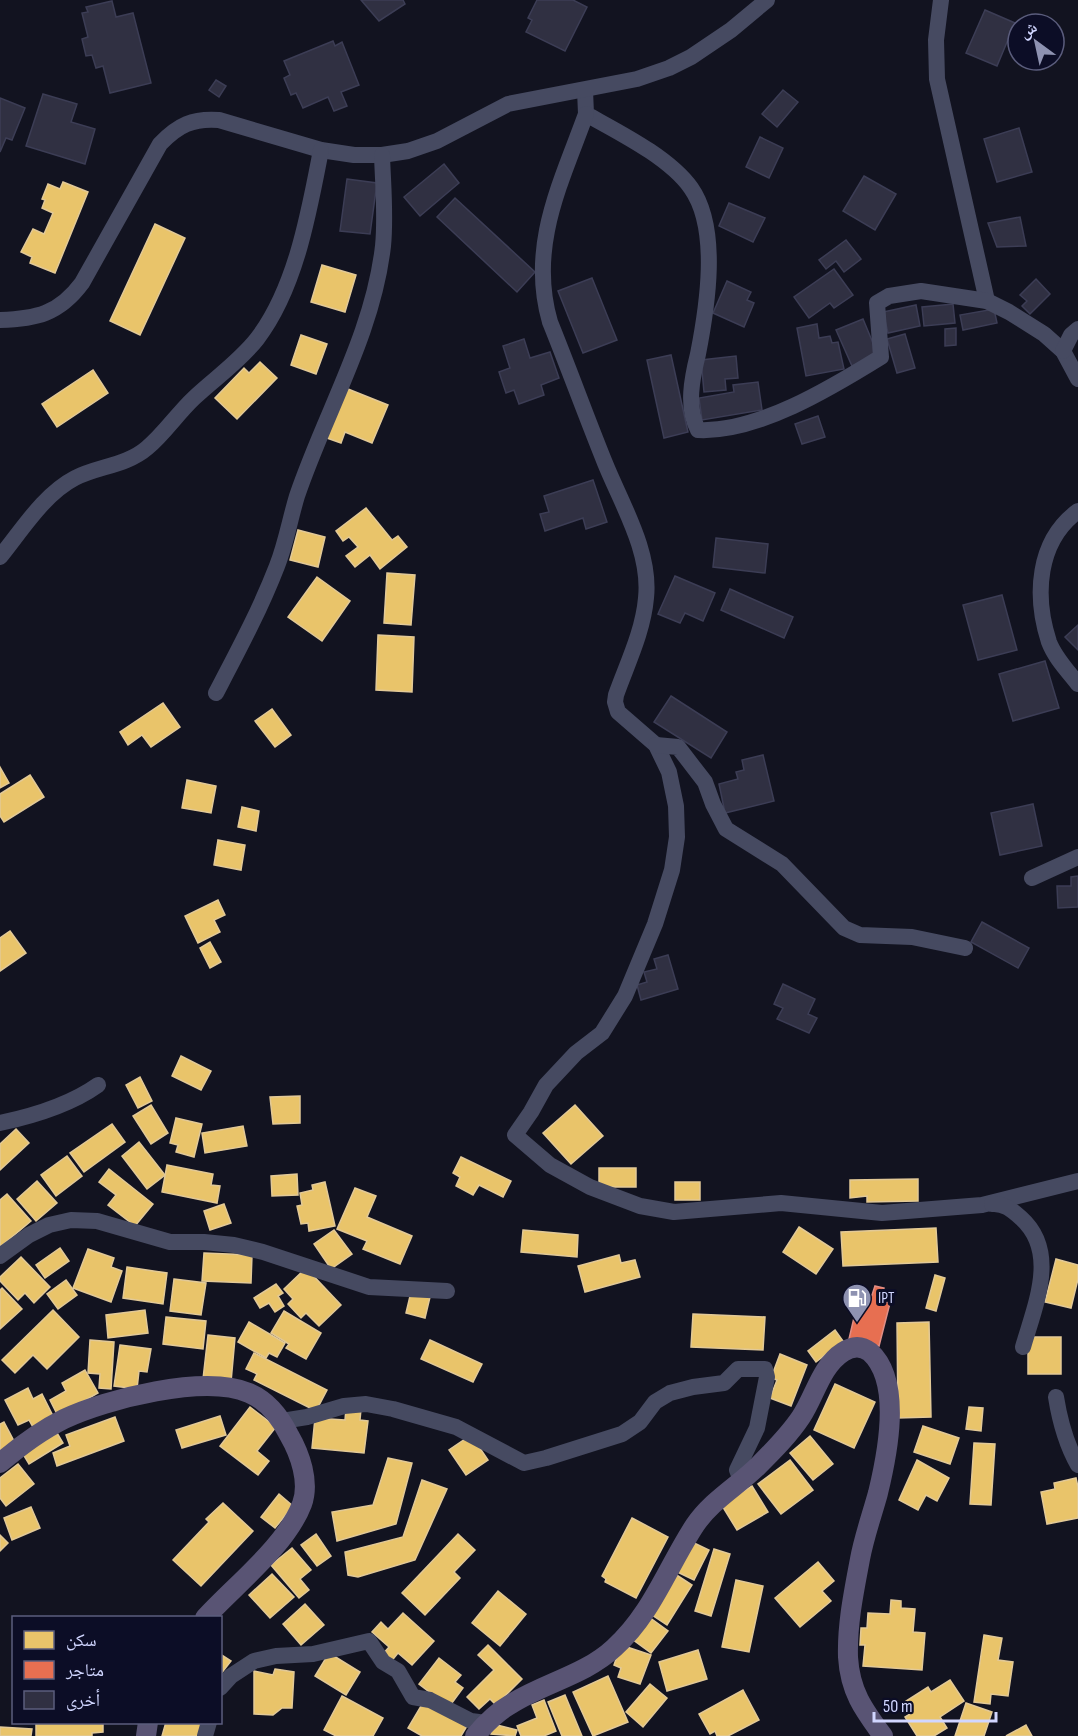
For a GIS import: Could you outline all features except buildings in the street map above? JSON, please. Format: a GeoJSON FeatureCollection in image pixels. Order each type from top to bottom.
{"type":"FeatureCollection","features":[{"type":"Feature","properties":{"kind":"main road"},"geometry":{"type":"LineString","coordinates":[[480,1730],[511,1704],[585,1669],[616,1647],[652,1602],[702,1516],[714,1502],[749,1474],[796,1424],[812,1399],[824,1373],[835,1358],[857,1346],[866,1349],[879,1364],[890,1399],[885,1466],[855,1582],[848,1657],[852,1687],[868,1716],[883,1736]]}},
{"type":"Feature","properties":{"kind":"main road"},"geometry":{"type":"LineString","coordinates":[[0,1463],[41,1431],[72,1416],[133,1396],[177,1388],[215,1386],[249,1392],[265,1402],[282,1421],[295,1445],[301,1463],[305,1489],[302,1503],[289,1528],[259,1564],[206,1616]]}},
{"type":"Feature","properties":{"kind":"street"},"geometry":{"type":"LineString","coordinates":[[0,320],[44,314],[62,306],[72,296],[82,283],[160,144],[171,133],[189,123],[202,119],[219,120],[321,150],[354,154],[382,155],[420,148],[508,104],[637,79],[669,68],[731,30],[767,0]]}},
{"type":"Feature","properties":{"kind":"street"},"geometry":{"type":"LineString","coordinates":[[941,0],[936,40],[937,79],[987,301]]}},
{"type":"Feature","properties":{"kind":"street"},"geometry":{"type":"LineString","coordinates":[[585,90],[586,114],[553,202],[545,245],[544,294],[550,322],[643,562],[647,597],[642,624],[615,702],[618,712],[656,744],[669,772],[676,806],[677,837],[672,870],[655,924],[625,996],[602,1033],[576,1053],[546,1085],[531,1112],[514,1135],[550,1165],[577,1180],[629,1202],[674,1212],[781,1203],[882,1213],[1000,1203],[1026,1222],[1039,1244],[1041,1281],[1023,1347]]}},
{"type":"Feature","properties":{"kind":"street"},"geometry":{"type":"LineString","coordinates":[[586,114],[636,142],[677,173],[691,188],[698,202],[708,240],[706,302],[695,365],[691,409],[693,421],[698,430],[742,425],[764,419],[795,405],[880,357],[877,303],[889,296],[921,291],[987,301],[1018,317],[1044,334],[1063,351],[1078,379]]}},
{"type":"Feature","properties":{"kind":"street"},"geometry":{"type":"LineString","coordinates":[[0,556],[50,496],[63,485],[76,477],[124,461],[147,448],[188,404],[255,341],[278,303],[299,246],[321,150]]}},
{"type":"Feature","properties":{"kind":"street"},"geometry":{"type":"LineString","coordinates":[[216,693],[249,629],[277,566],[297,496],[355,350],[371,303],[385,224],[382,155]]}},
{"type":"Feature","properties":{"kind":"street"},"geometry":{"type":"LineString","coordinates":[[1063,351],[1071,335],[1078,329]]}},
{"type":"Feature","properties":{"kind":"street"},"geometry":{"type":"LineString","coordinates":[[1078,510],[1064,521],[1049,546],[1041,568],[1041,598],[1050,643],[1059,661],[1078,684]]}},
{"type":"Feature","properties":{"kind":"street"},"geometry":{"type":"LineString","coordinates":[[656,744],[678,747],[705,782],[726,829],[782,864],[844,928],[860,935],[912,937],[965,948]]}},
{"type":"Feature","properties":{"kind":"street"},"geometry":{"type":"LineString","coordinates":[[1032,878],[1078,857]]}},
{"type":"Feature","properties":{"kind":"street"},"geometry":{"type":"LineString","coordinates":[[0,1123],[54,1106],[98,1085]]}},
{"type":"Feature","properties":{"kind":"street"},"geometry":{"type":"LineString","coordinates":[[982,1204],[1078,1181]]}},
{"type":"Feature","properties":{"kind":"street"},"geometry":{"type":"LineString","coordinates":[[0,1256],[29,1235],[50,1224],[71,1220],[97,1221],[170,1242],[234,1245],[369,1287],[447,1291]]}},
{"type":"Feature","properties":{"kind":"street"},"geometry":{"type":"LineString","coordinates":[[282,1421],[307,1417],[344,1406],[366,1404],[393,1409],[456,1427],[524,1463],[622,1434],[640,1422],[656,1402],[670,1393],[723,1383],[738,1369],[765,1369],[767,1377],[757,1428],[737,1470],[739,1475],[749,1474]]}},
{"type":"Feature","properties":{"kind":"street"},"geometry":{"type":"LineString","coordinates":[[1056,1397],[1060,1425],[1078,1466]]}},
{"type":"Feature","properties":{"kind":"street"},"geometry":{"type":"LineString","coordinates":[[222,1686],[231,1676],[254,1661],[276,1656],[313,1654],[369,1641],[383,1662],[398,1671],[413,1697],[430,1700],[471,1721],[480,1730]]}},
{"type":"Feature","properties":{"kind":"place","name":"IPT"},"geometry":{"type":"Point","coordinates":[857,1324]}}]}
